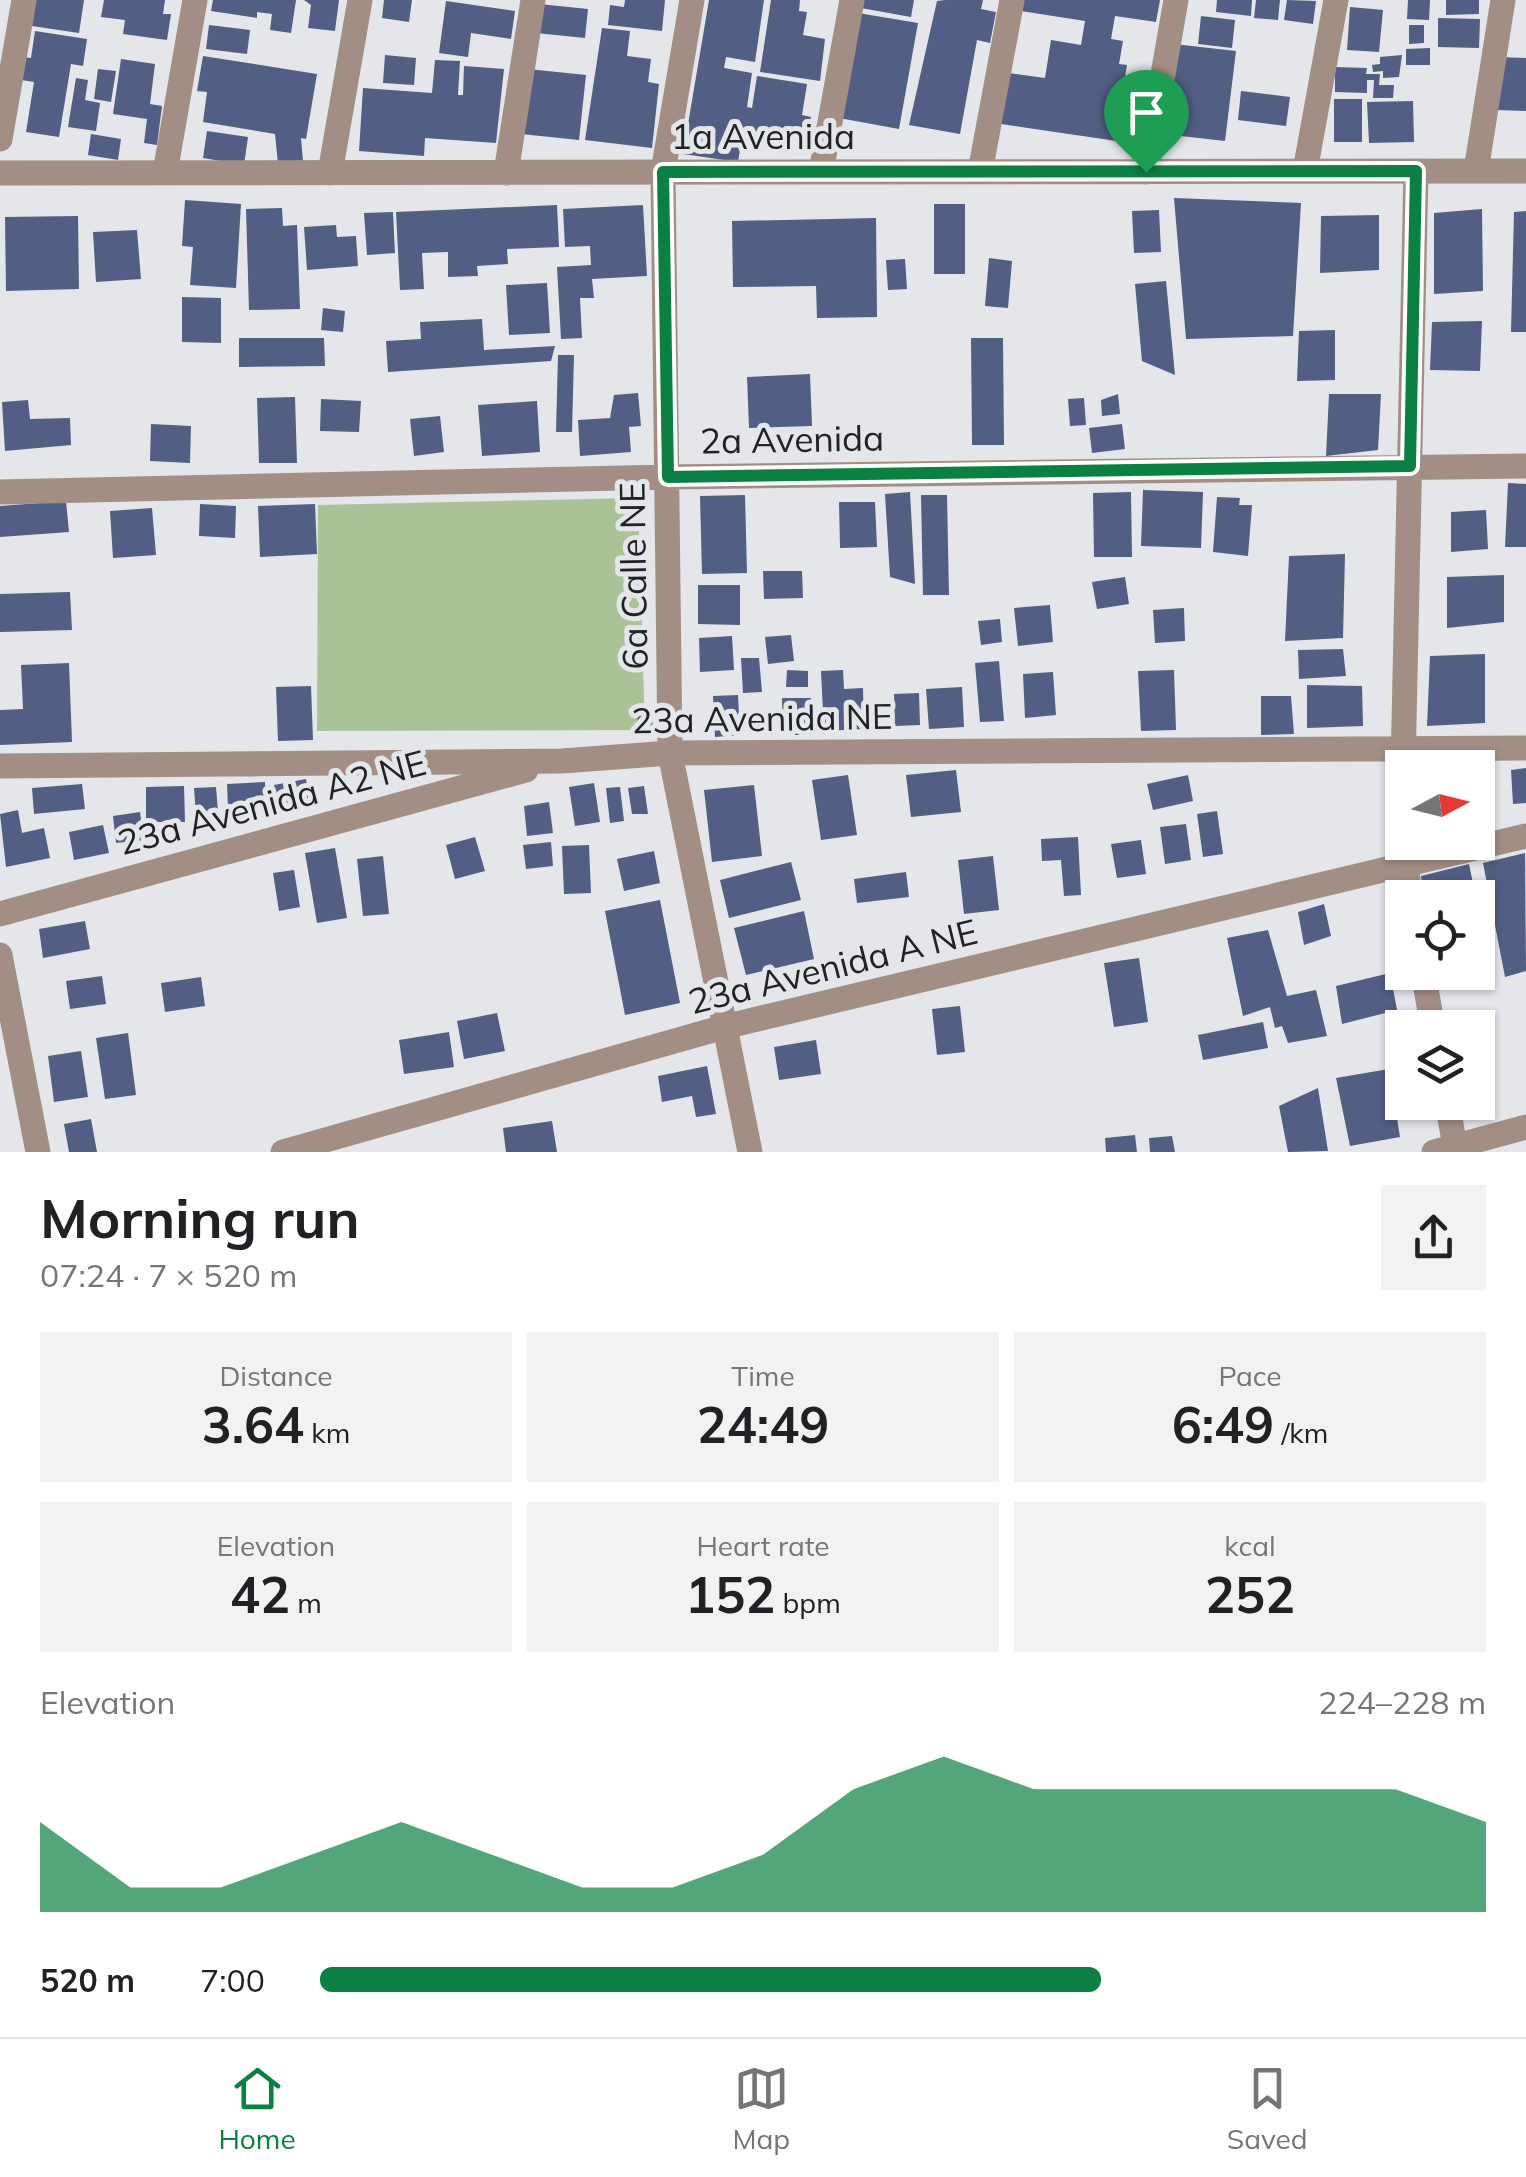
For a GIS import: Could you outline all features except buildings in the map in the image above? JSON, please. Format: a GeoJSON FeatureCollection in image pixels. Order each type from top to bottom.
{"type":"FeatureCollection","features":[{"type":"Feature","properties":{"kind":"street"},"geometry":{"type":"LineString","coordinates":[[0,139],[24,0]]}},
{"type":"Feature","properties":{"kind":"street"},"geometry":{"type":"LineString","coordinates":[[165,173],[195,0]]}},
{"type":"Feature","properties":{"kind":"street"},"geometry":{"type":"LineString","coordinates":[[330,172],[360,0]]}},
{"type":"Feature","properties":{"kind":"street"},"geometry":{"type":"LineString","coordinates":[[506,173],[533,0]]}},
{"type":"Feature","properties":{"kind":"street","name":"6a Calle NE"},"geometry":{"type":"LineString","coordinates":[[692,0],[663,172],[670,753],[750,1152]]}},
{"type":"Feature","properties":{"kind":"street"},"geometry":{"type":"LineString","coordinates":[[821,172],[852,0]]}},
{"type":"Feature","properties":{"kind":"street"},"geometry":{"type":"LineString","coordinates":[[980,172],[1012,0]]}},
{"type":"Feature","properties":{"kind":"street"},"geometry":{"type":"LineString","coordinates":[[1146,172],[1176,0]]}},
{"type":"Feature","properties":{"kind":"street"},"geometry":{"type":"LineString","coordinates":[[1305,172],[1336,0]]}},
{"type":"Feature","properties":{"kind":"street"},"geometry":{"type":"LineString","coordinates":[[1476,171],[1503,0]]}},
{"type":"Feature","properties":{"kind":"street"},"geometry":{"type":"LineString","coordinates":[[1403,750],[1416,171]]}},
{"type":"Feature","properties":{"kind":"street","name":"1a Avenida"},"geometry":{"type":"LineString","coordinates":[[0,173],[1526,171]]}},
{"type":"Feature","properties":{"kind":"street","name":"2a Avenida"},"geometry":{"type":"LineString","coordinates":[[0,492],[668,477],[1526,466]]}},
{"type":"Feature","properties":{"kind":"street","name":"23a Avenida NE"},"geometry":{"type":"LineString","coordinates":[[1495,751],[1526,748]]}},
{"type":"Feature","properties":{"kind":"street","name":"23a Avenida NE"},"geometry":{"type":"LineString","coordinates":[[0,766],[562,760],[670,753],[1385,758]]}},
{"type":"Feature","properties":{"kind":"street","name":"23a Avenida A2 NE"},"geometry":{"type":"LineString","coordinates":[[0,914],[562,760]]}},
{"type":"Feature","properties":{"kind":"street","name":"23a Avenida A NE"},"geometry":{"type":"LineString","coordinates":[[1495,841],[1526,836]]}},
{"type":"Feature","properties":{"kind":"street","name":"23a Avenida A NE"},"geometry":{"type":"LineString","coordinates":[[283,1152],[724,1027],[1385,860]]}},
{"type":"Feature","properties":{"kind":"street"},"geometry":{"type":"LineString","coordinates":[[0,956],[38,1152]]}},
{"type":"Feature","properties":{"kind":"street"},"geometry":{"type":"LineString","coordinates":[[1447,1120],[1448,1150],[1526,1127]]}},
{"type":"Feature","properties":{"kind":"green space"},"geometry":{"type":"Polygon","coordinates":[[[638,498],[645,730],[317,731],[318,505],[638,498]]]}},
{"type":"Feature","properties":{"kind":"route"},"geometry":{"type":"LineString","coordinates":[[1416,171],[1410,466],[668,477],[663,172],[1146,172],[1416,171]]}}]}
